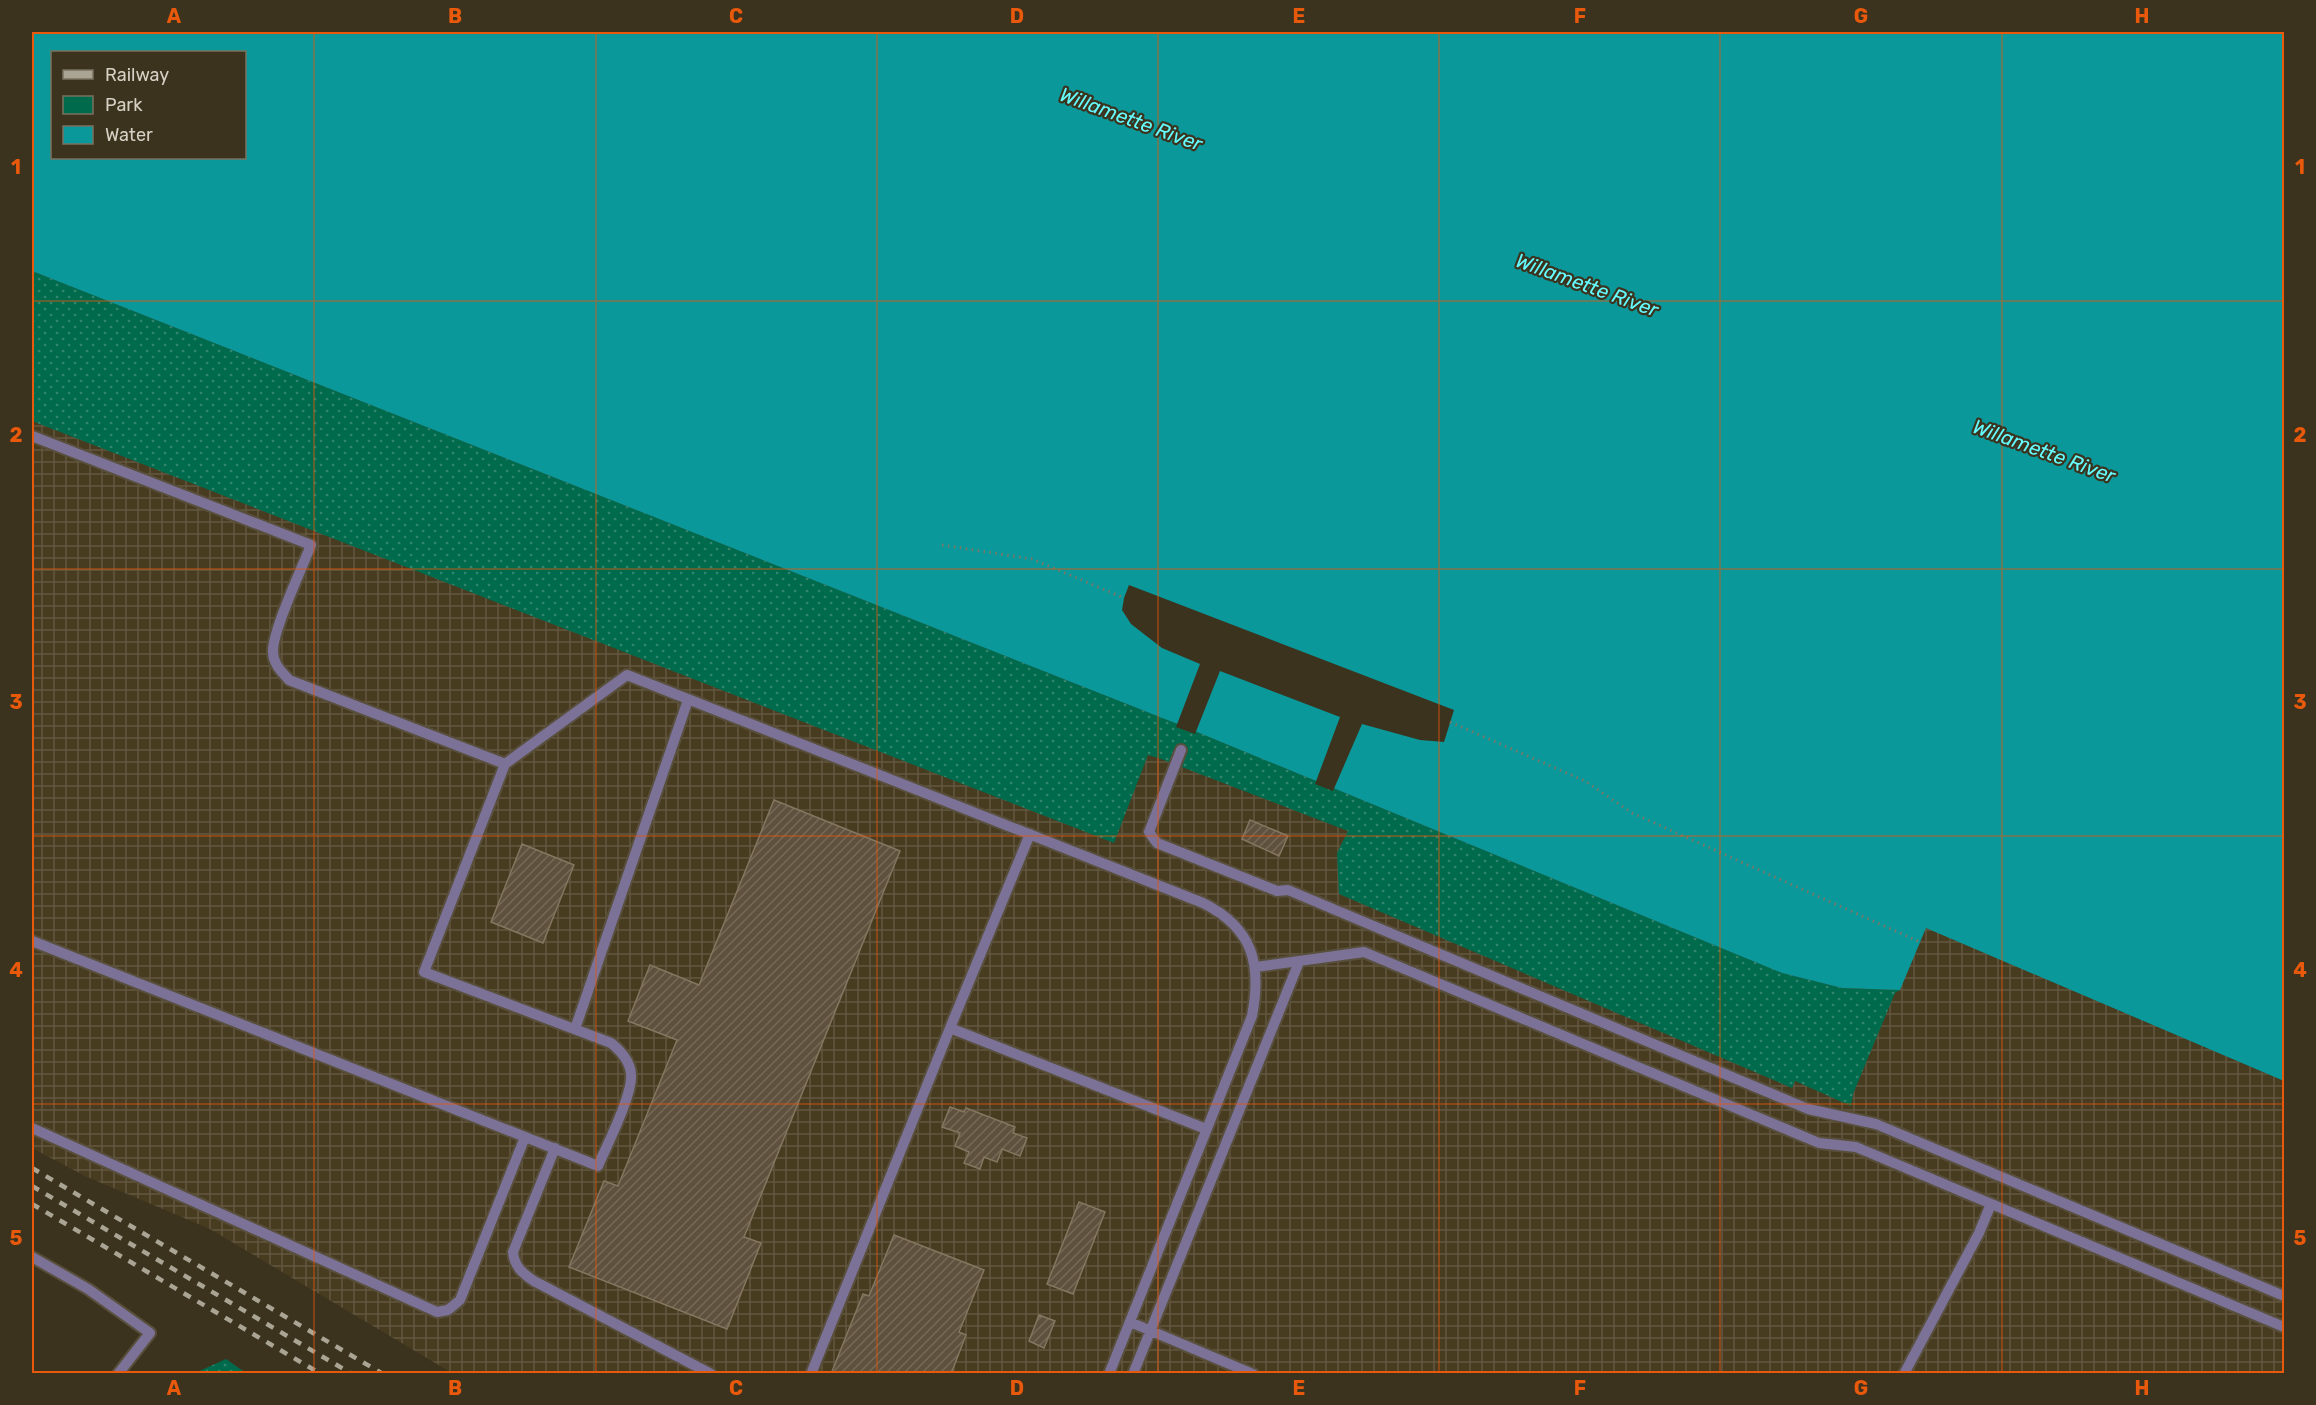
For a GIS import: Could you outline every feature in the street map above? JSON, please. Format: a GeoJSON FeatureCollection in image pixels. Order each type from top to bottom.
{"type":"FeatureCollection","features":[{"type":"Feature","properties":{"kind":"lane"},"geometry":{"type":"LineString","coordinates":[[32,436],[311,545],[276,635],[273,653],[277,667],[289,681],[506,764]]}},
{"type":"Feature","properties":{"kind":"lane"},"geometry":{"type":"LineString","coordinates":[[32,941],[598,1166],[630,1089],[632,1074],[629,1064],[619,1049],[611,1043],[424,972],[506,764],[627,675],[1030,834],[1218,910],[1241,933],[1256,967],[1256,994],[1251,1016],[1109,1374]]}},
{"type":"Feature","properties":{"kind":"lane"},"geometry":{"type":"LineString","coordinates":[[575,1029],[688,700]]}},
{"type":"Feature","properties":{"kind":"lane"},"geometry":{"type":"LineString","coordinates":[[1181,750],[1149,832],[1157,843],[1277,891],[1288,890],[1808,1109],[1876,1124],[2284,1296]]}},
{"type":"Feature","properties":{"kind":"lane"},"geometry":{"type":"LineString","coordinates":[[811,1374],[1030,834]]}},
{"type":"Feature","properties":{"kind":"lane"},"geometry":{"type":"LineString","coordinates":[[1256,967],[1364,952],[1819,1143],[1856,1147],[2284,1327]]}},
{"type":"Feature","properties":{"kind":"lane"},"geometry":{"type":"LineString","coordinates":[[1133,1374],[1299,962]]}},
{"type":"Feature","properties":{"kind":"lane"},"geometry":{"type":"LineString","coordinates":[[950,1028],[1206,1129]]}},
{"type":"Feature","properties":{"kind":"lane"},"geometry":{"type":"LineString","coordinates":[[32,1128],[437,1312],[448,1310],[460,1300],[525,1137]]}},
{"type":"Feature","properties":{"kind":"lane"},"geometry":{"type":"LineString","coordinates":[[555,1148],[513,1252],[513,1259],[518,1267],[534,1281],[711,1374]]}},
{"type":"Feature","properties":{"kind":"lane"},"geometry":{"type":"LineString","coordinates":[[1904,1374],[1979,1233],[1991,1204]]}},
{"type":"Feature","properties":{"kind":"lane"},"geometry":{"type":"LineString","coordinates":[[32,1257],[88,1289],[150,1333],[118,1374]]}},
{"type":"Feature","properties":{"kind":"lane"},"geometry":{"type":"LineString","coordinates":[[1130,1322],[1253,1374]]}},
{"type":"Feature","properties":{"kind":"path"},"geometry":{"type":"LineString","coordinates":[[942,545],[1032,559],[1124,598]]}},
{"type":"Feature","properties":{"kind":"path"},"geometry":{"type":"LineString","coordinates":[[1450,722],[1585,781],[1632,813],[1920,942]]}},
{"type":"Feature","properties":{"kind":"shaded area"},"geometry":{"type":"Polygon","coordinates":[[[32,271],[1180,725],[1782,973],[1842,988],[1926,927],[2284,1081],[2284,1373],[452,1373],[210,1229],[85,1176],[32,1148],[32,271]]]}},
{"type":"Feature","properties":{"kind":"green space"},"geometry":{"type":"Polygon","coordinates":[[[32,271],[1180,725],[1782,973],[1842,988],[1900,990],[1895,993],[1853,1094],[1851,1106],[1795,1081],[1792,1088],[1339,894],[1337,853],[1348,831],[1161,759],[1148,755],[1114,843],[32,421],[32,271]]]}},
{"type":"Feature","properties":{"kind":"green space"},"geometry":{"type":"Polygon","coordinates":[[[226,1359],[246,1373],[195,1373],[226,1359]]]}},
{"type":"Feature","properties":{"kind":"water","name":"Willamette River"},"geometry":{"type":"Polygon","coordinates":[[[32,32],[2284,32],[2284,1081],[1926,928],[1900,990],[1842,988],[1782,973],[1180,725],[32,271],[32,32]]]}},
{"type":"Feature","properties":{"kind":"pier"},"geometry":{"type":"Polygon","coordinates":[[[1129,585],[1454,710],[1444,742],[1420,740],[1362,724],[1333,791],[1315,784],[1340,717],[1220,671],[1195,734],[1176,727],[1200,664],[1162,648],[1131,624],[1122,610],[1129,585]]]}},
{"type":"Feature","properties":{"kind":"building"},"geometry":{"type":"Polygon","coordinates":[[[774,800],[900,851],[744,1237],[761,1243],[727,1329],[569,1267],[604,1181],[618,1186],[677,1040],[628,1021],[650,965],[699,985],[774,800]]]}},
{"type":"Feature","properties":{"kind":"building"},"geometry":{"type":"Polygon","coordinates":[[[1250,820],[1288,836],[1279,856],[1242,839],[1250,820]]]}},
{"type":"Feature","properties":{"kind":"building"},"geometry":{"type":"Polygon","coordinates":[[[522,844],[574,865],[543,943],[491,922],[522,844]]]}},
{"type":"Feature","properties":{"kind":"building"},"geometry":{"type":"Polygon","coordinates":[[[950,1107],[964,1112],[966,1108],[1015,1127],[1013,1133],[1027,1138],[1020,1156],[1002,1149],[997,1162],[984,1157],[980,1169],[964,1163],[969,1152],[955,1146],[960,1133],[942,1127],[950,1107]]]}},
{"type":"Feature","properties":{"kind":"building"},"geometry":{"type":"Polygon","coordinates":[[[1079,1202],[1105,1212],[1073,1294],[1047,1284],[1079,1202]]]}},
{"type":"Feature","properties":{"kind":"building"},"geometry":{"type":"Polygon","coordinates":[[[894,1235],[984,1270],[959,1332],[966,1335],[951,1374],[831,1374],[863,1294],[869,1296],[894,1235]]]}},
{"type":"Feature","properties":{"kind":"building"},"geometry":{"type":"Polygon","coordinates":[[[1039,1315],[1055,1321],[1044,1348],[1029,1341],[1039,1315]]]}},
{"type":"Feature","properties":{"kind":"railway"},"geometry":{"type":"LineString","coordinates":[[32,1168],[383,1374]]}},
{"type":"Feature","properties":{"kind":"railway"},"geometry":{"type":"LineString","coordinates":[[32,1186],[352,1374]]}},
{"type":"Feature","properties":{"kind":"railway"},"geometry":{"type":"LineString","coordinates":[[32,1204],[321,1374]]}}]}
